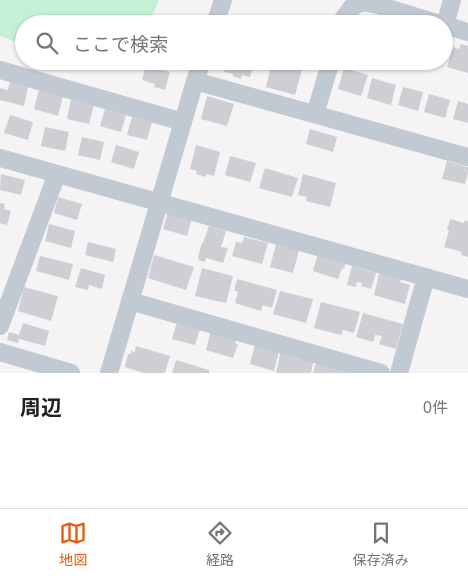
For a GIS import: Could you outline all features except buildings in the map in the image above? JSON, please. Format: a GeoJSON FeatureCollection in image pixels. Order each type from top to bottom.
{"type":"FeatureCollection","features":[{"type":"Feature","properties":{"kind":"street"},"geometry":{"type":"LineString","coordinates":[[218,15],[224,0]]}},
{"type":"Feature","properties":{"kind":"street"},"geometry":{"type":"LineString","coordinates":[[447,15],[452,0]]}},
{"type":"Feature","properties":{"kind":"street"},"geometry":{"type":"LineString","coordinates":[[346,15],[352,7],[363,2],[411,15]]}},
{"type":"Feature","properties":{"kind":"street"},"geometry":{"type":"LineString","coordinates":[[453,28],[468,32]]}},
{"type":"Feature","properties":{"kind":"street"},"geometry":{"type":"LineString","coordinates":[[0,70],[183,122]]}},
{"type":"Feature","properties":{"kind":"street"},"geometry":{"type":"LineString","coordinates":[[109,373],[199,70]]}},
{"type":"Feature","properties":{"kind":"street"},"geometry":{"type":"LineString","coordinates":[[315,114],[328,70]]}},
{"type":"Feature","properties":{"kind":"street"},"geometry":{"type":"LineString","coordinates":[[195,81],[468,157]]}},
{"type":"Feature","properties":{"kind":"street"},"geometry":{"type":"LineString","coordinates":[[0,158],[468,289]]}},
{"type":"Feature","properties":{"kind":"street"},"geometry":{"type":"LineString","coordinates":[[0,326],[57,174]]}},
{"type":"Feature","properties":{"kind":"street"},"geometry":{"type":"LineString","coordinates":[[399,373],[426,277]]}},
{"type":"Feature","properties":{"kind":"street"},"geometry":{"type":"LineString","coordinates":[[130,302],[381,373]]}},
{"type":"Feature","properties":{"kind":"street"},"geometry":{"type":"LineString","coordinates":[[0,352],[71,373]]}},
{"type":"Feature","properties":{"kind":"green space"},"geometry":{"type":"Polygon","coordinates":[[[0,0],[159,0],[152,15],[15,15],[15,41],[0,36],[0,0]]]}}]}
